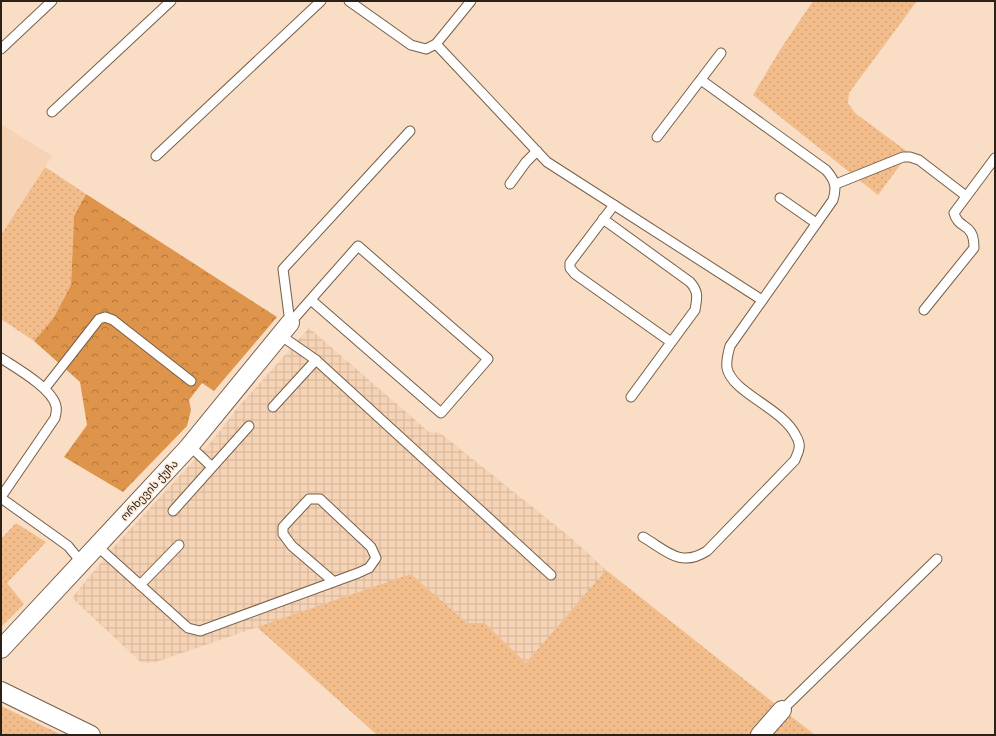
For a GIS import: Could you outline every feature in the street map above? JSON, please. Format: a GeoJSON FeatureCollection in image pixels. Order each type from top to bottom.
{"type":"FeatureCollection","features":[{"type":"Feature","properties":{"kind":"street","name":"ორხევის ქუჩა"},"geometry":{"type":"LineString","coordinates":[[1,649],[190,446],[285,329]]}},
{"type":"Feature","properties":{"kind":"street"},"geometry":{"type":"LineString","coordinates":[[1,691],[91,735]]}},
{"type":"Feature","properties":{"kind":"street"},"geometry":{"type":"LineString","coordinates":[[760,735],[782,710]]}},
{"type":"Feature","properties":{"kind":"lane"},"geometry":{"type":"LineString","coordinates":[[1,49],[52,1]]}},
{"type":"Feature","properties":{"kind":"lane"},"geometry":{"type":"LineString","coordinates":[[52,112],[171,1]]}},
{"type":"Feature","properties":{"kind":"lane"},"geometry":{"type":"LineString","coordinates":[[156,156],[321,1]]}},
{"type":"Feature","properties":{"kind":"lane"},"geometry":{"type":"LineString","coordinates":[[349,1],[411,45],[426,50],[436,44],[471,1]]}},
{"type":"Feature","properties":{"kind":"lane"},"geometry":{"type":"LineString","coordinates":[[436,44],[537,151],[555,168],[762,300]]}},
{"type":"Feature","properties":{"kind":"lane"},"geometry":{"type":"LineString","coordinates":[[657,137],[721,53]]}},
{"type":"Feature","properties":{"kind":"lane"},"geometry":{"type":"LineString","coordinates":[[643,537],[679,558],[689,559],[698,557],[707,551],[795,460],[800,448],[798,439],[792,427],[778,414],[740,387],[732,379],[727,368],[727,358],[730,346],[833,200],[836,192],[836,184],[826,170],[701,80]]}},
{"type":"Feature","properties":{"kind":"lane"},"geometry":{"type":"LineString","coordinates":[[410,131],[283,270],[285,329],[316,360],[551,575]]}},
{"type":"Feature","properties":{"kind":"lane"},"geometry":{"type":"LineString","coordinates":[[510,184],[526,162],[537,151]]}},
{"type":"Feature","properties":{"kind":"lane"},"geometry":{"type":"LineString","coordinates":[[836,184],[903,157],[910,157],[919,160],[966,196]]}},
{"type":"Feature","properties":{"kind":"lane"},"geometry":{"type":"LineString","coordinates":[[924,310],[974,248],[974,238],[972,232],[956,219],[954,213],[995,158]]}},
{"type":"Feature","properties":{"kind":"lane"},"geometry":{"type":"LineString","coordinates":[[780,198],[816,223]]}},
{"type":"Feature","properties":{"kind":"lane"},"geometry":{"type":"LineString","coordinates":[[614,205],[570,263],[570,268],[575,274],[671,342]]}},
{"type":"Feature","properties":{"kind":"lane"},"geometry":{"type":"LineString","coordinates":[[603,219],[690,282],[696,288],[697,298],[695,310],[631,397]]}},
{"type":"Feature","properties":{"kind":"lane"},"geometry":{"type":"LineString","coordinates":[[285,329],[358,246],[488,359],[441,413],[311,300]]}},
{"type":"Feature","properties":{"kind":"lane"},"geometry":{"type":"LineString","coordinates":[[45,388],[99,319],[105,317],[113,320],[191,381]]}},
{"type":"Feature","properties":{"kind":"lane"},"geometry":{"type":"LineString","coordinates":[[1,358],[45,388],[53,397],[57,407],[55,418],[1,497],[62,542],[82,563]]}},
{"type":"Feature","properties":{"kind":"lane"},"geometry":{"type":"LineString","coordinates":[[273,407],[316,360]]}},
{"type":"Feature","properties":{"kind":"lane"},"geometry":{"type":"LineString","coordinates":[[173,511],[249,426]]}},
{"type":"Feature","properties":{"kind":"lane"},"geometry":{"type":"LineString","coordinates":[[190,446],[212,467]]}},
{"type":"Feature","properties":{"kind":"lane"},"geometry":{"type":"LineString","coordinates":[[97,546],[188,628],[200,631],[334,582],[369,568],[376,558],[371,547],[320,498],[310,499],[283,527],[283,534],[292,546],[334,582]]}},
{"type":"Feature","properties":{"kind":"lane"},"geometry":{"type":"LineString","coordinates":[[140,585],[179,545]]}},
{"type":"Feature","properties":{"kind":"lane"},"geometry":{"type":"LineString","coordinates":[[782,710],[937,559]]}},
{"type":"Feature","properties":{"kind":"shaded area"},"geometry":{"type":"Polygon","coordinates":[[[813,1],[917,1],[849,93],[848,103],[855,113],[909,153],[878,195],[753,95],[780,50],[813,1]]]}},
{"type":"Feature","properties":{"kind":"shaded area"},"geometry":{"type":"Polygon","coordinates":[[[1,124],[52,156],[1,235],[1,124]]]}},
{"type":"Feature","properties":{"kind":"shaded area"},"geometry":{"type":"Polygon","coordinates":[[[45,167],[86,194],[74,216],[71,285],[53,319],[34,341],[1,319],[1,235],[45,167]]]}},
{"type":"Feature","properties":{"kind":"shaded area"},"geometry":{"type":"Polygon","coordinates":[[[309,328],[429,432],[440,433],[570,537],[606,570],[526,663],[485,623],[467,623],[411,574],[156,662],[142,663],[72,598],[112,549],[212,441],[240,405],[309,328]]]}},
{"type":"Feature","properties":{"kind":"shaded area"},"geometry":{"type":"Polygon","coordinates":[[[16,523],[46,542],[7,583],[24,604],[1,627],[1,539],[16,523]]]}},
{"type":"Feature","properties":{"kind":"shaded area"},"geometry":{"type":"Polygon","coordinates":[[[606,570],[779,707],[753,735],[377,735],[257,627],[411,574],[467,623],[485,623],[526,663],[606,570]]]}},
{"type":"Feature","properties":{"kind":"shaded area"},"geometry":{"type":"Polygon","coordinates":[[[1,706],[62,735],[1,735],[1,706]]]}},
{"type":"Feature","properties":{"kind":"shaded area"},"geometry":{"type":"Polygon","coordinates":[[[787,713],[815,735],[768,735],[787,713]]]}},
{"type":"Feature","properties":{"kind":"green space"},"geometry":{"type":"Polygon","coordinates":[[[86,194],[277,317],[214,391],[202,383],[189,400],[191,410],[187,426],[123,492],[64,457],[87,425],[80,382],[34,341],[53,319],[71,285],[74,216],[86,194]]]}}]}
